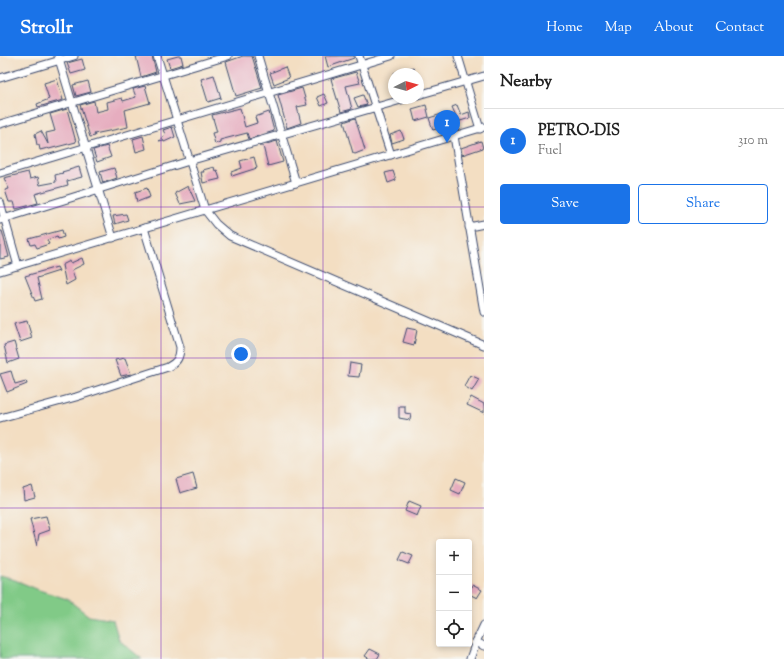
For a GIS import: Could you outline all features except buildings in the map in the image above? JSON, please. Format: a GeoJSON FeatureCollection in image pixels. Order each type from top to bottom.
{"type":"FeatureCollection","features":[{"type":"Feature","properties":{"kind":"street"},"geometry":{"type":"LineString","coordinates":[[0,78],[58,58],[74,56]]}},
{"type":"Feature","properties":{"kind":"street"},"geometry":{"type":"LineString","coordinates":[[157,56],[205,210],[216,224],[230,236],[484,345]]}},
{"type":"Feature","properties":{"kind":"street"},"geometry":{"type":"LineString","coordinates":[[0,124],[163,76],[216,58],[228,56]]}},
{"type":"Feature","properties":{"kind":"street"},"geometry":{"type":"LineString","coordinates":[[258,56],[296,183]]}},
{"type":"Feature","properties":{"kind":"street"},"geometry":{"type":"LineString","coordinates":[[359,56],[391,155]]}},
{"type":"Feature","properties":{"kind":"street"},"geometry":{"type":"LineString","coordinates":[[0,173],[391,56]]}},
{"type":"Feature","properties":{"kind":"street"},"geometry":{"type":"LineString","coordinates":[[0,271],[482,128],[458,56]]}},
{"type":"Feature","properties":{"kind":"street"},"geometry":{"type":"LineString","coordinates":[[58,58],[113,238]]}},
{"type":"Feature","properties":{"kind":"street"},"geometry":{"type":"LineString","coordinates":[[424,93],[484,76]]}},
{"type":"Feature","properties":{"kind":"street"},"geometry":{"type":"LineString","coordinates":[[2,219],[189,161],[388,104]]}},
{"type":"Feature","properties":{"kind":"street"},"geometry":{"type":"LineString","coordinates":[[454,136],[484,312]]}},
{"type":"Feature","properties":{"kind":"street"},"geometry":{"type":"LineString","coordinates":[[0,202],[2,219],[18,266]]}},
{"type":"Feature","properties":{"kind":"street"},"geometry":{"type":"LineString","coordinates":[[469,227],[484,224]]}},
{"type":"Feature","properties":{"kind":"street"},"geometry":{"type":"LineString","coordinates":[[0,418],[76,397],[168,367],[176,362],[180,354],[180,347],[144,228]]}},
{"type":"Feature","properties":{"kind":"street"},"geometry":{"type":"LineString","coordinates":[[470,659],[484,625]]}},
{"type":"Feature","properties":{"kind":"street"},"geometry":{"type":"LineString","coordinates":[[476,642],[484,646]]}},
{"type":"Feature","properties":{"kind":"green space"},"geometry":{"type":"Polygon","coordinates":[[[0,576],[67,599],[89,616],[113,620],[119,640],[142,659],[0,659],[0,576]]]}},
{"type":"Feature","properties":{"kind":"place","name":"PETRO-DIS"},"geometry":{"type":"Point","coordinates":[447,143]}}]}
